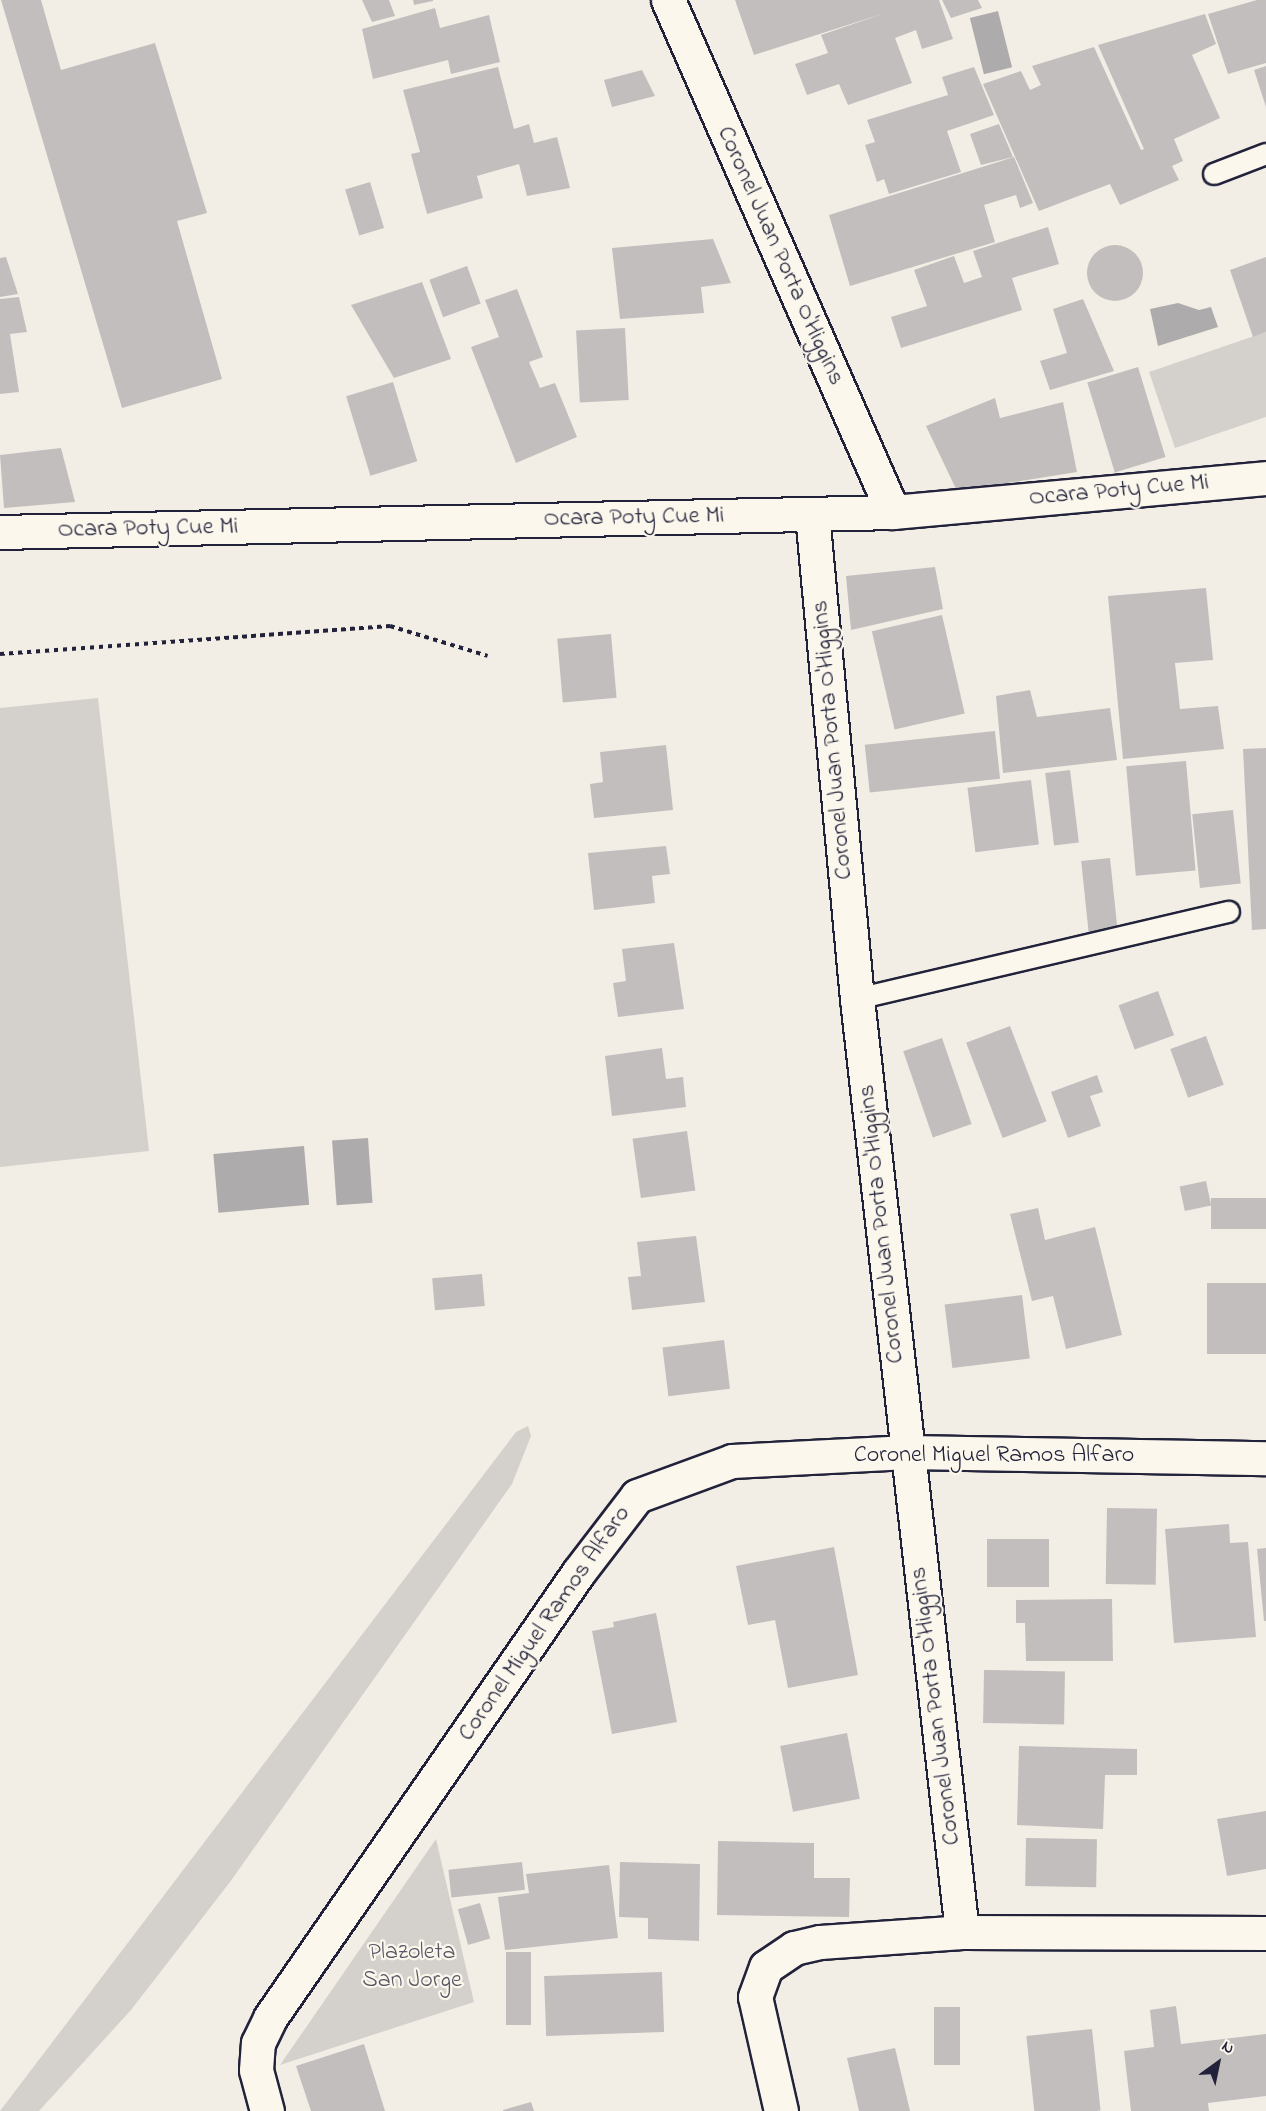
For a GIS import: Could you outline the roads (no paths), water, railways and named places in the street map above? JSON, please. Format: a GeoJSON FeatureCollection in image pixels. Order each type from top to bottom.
{"type":"FeatureCollection","features":[{"type":"Feature","properties":{"kind":"street","name":"Coronel Juan Porta O'Higgins"},"geometry":{"type":"LineString","coordinates":[[668,0],[893,512]]}},
{"type":"Feature","properties":{"kind":"street","name":"Ocara Poty Cue Mi"},"geometry":{"type":"LineString","coordinates":[[0,532],[893,512],[1266,478]]}},
{"type":"Feature","properties":{"kind":"street","name":"Coronel Juan Porta O'Higgins"},"geometry":{"type":"LineString","coordinates":[[812,514],[857,999],[962,1932]]}},
{"type":"Feature","properties":{"kind":"street","name":"Coronel Miguel Ramos Alfaro"},"geometry":{"type":"LineString","coordinates":[[267,2111],[256,2070],[258,2043],[270,2018],[578,1573],[636,1496],[732,1461],[908,1452],[1266,1458]]}},
{"type":"Feature","properties":{"kind":"street"},"geometry":{"type":"LineString","coordinates":[[781,2111],[755,1997],[766,1967],[794,1948],[820,1942],[962,1932],[1266,1933]]}},
{"type":"Feature","properties":{"kind":"lane"},"geometry":{"type":"LineString","coordinates":[[1214,174],[1266,154]]}},
{"type":"Feature","properties":{"kind":"lane"},"geometry":{"type":"LineString","coordinates":[[857,999],[1229,912]]}},
{"type":"Feature","properties":{"kind":"park label","name":"Plazoleta San Jorge"},"geometry":{"type":"Point","coordinates":[412,1967]}}]}
